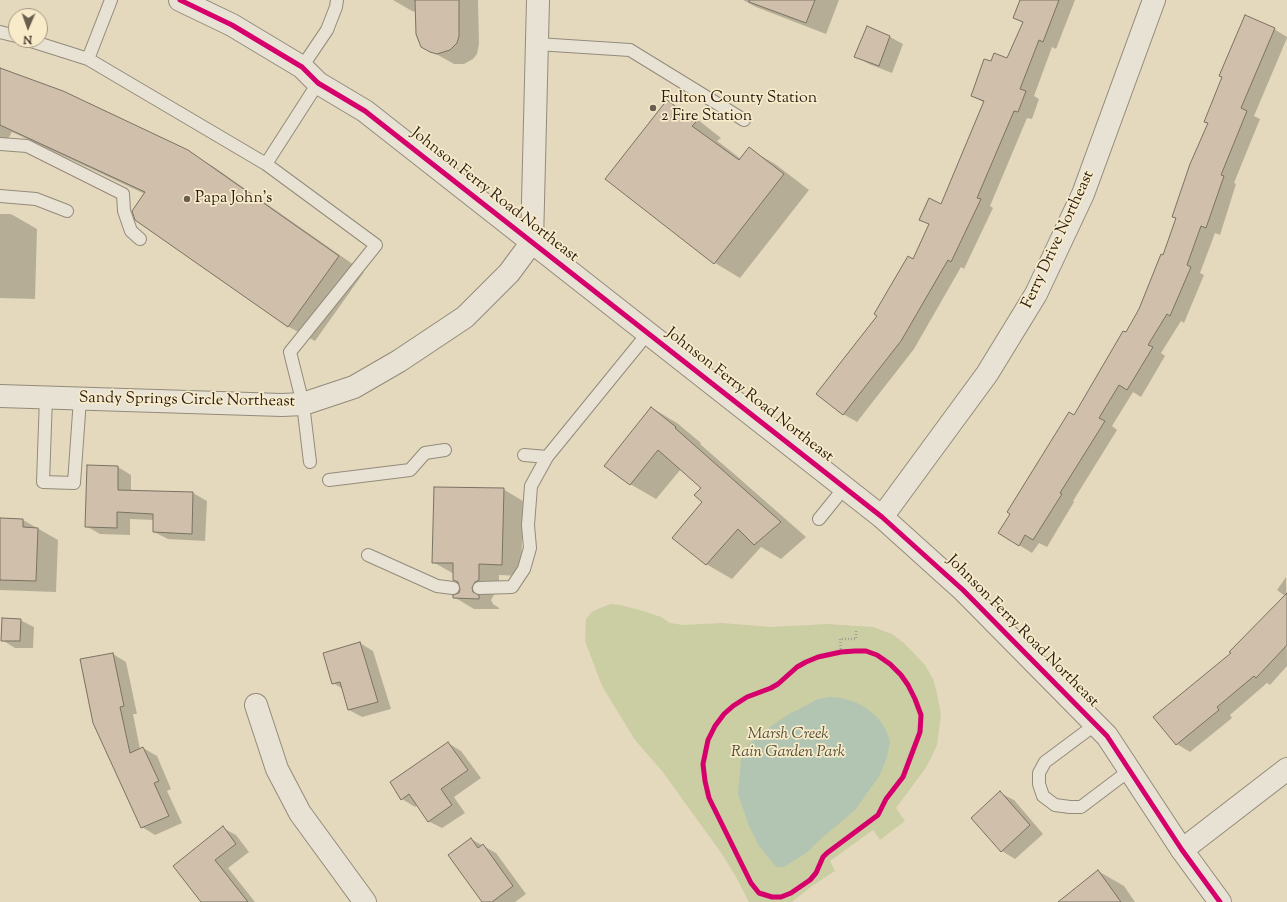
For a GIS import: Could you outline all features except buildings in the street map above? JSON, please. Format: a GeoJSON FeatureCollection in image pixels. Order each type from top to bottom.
{"type":"FeatureCollection","features":[{"type":"Feature","properties":{"kind":"street","name":"Johnson Ferry Road Northeast"},"geometry":{"type":"LineString","coordinates":[[180,0],[232,25],[302,67],[318,83],[365,111],[882,517],[963,590],[1107,736],[1182,850],[1220,902]]}},
{"type":"Feature","properties":{"kind":"street"},"geometry":{"type":"LineString","coordinates":[[532,242],[538,0]]}},
{"type":"Feature","properties":{"kind":"street","name":"Ferry Drive Northeast"},"geometry":{"type":"LineString","coordinates":[[882,517],[987,374],[1036,294],[1083,194],[1154,0]]}},
{"type":"Feature","properties":{"kind":"street","name":"Sandy Springs Circle Northeast"},"geometry":{"type":"LineString","coordinates":[[0,396],[282,405],[303,404],[354,387],[399,361],[465,317],[509,273],[532,242]]}},
{"type":"Feature","properties":{"kind":"street"},"geometry":{"type":"LineString","coordinates":[[256,705],[276,769],[300,813],[365,902]]}},
{"type":"Feature","properties":{"kind":"street"},"geometry":{"type":"LineString","coordinates":[[1182,850],[1287,770]]}},
{"type":"Feature","properties":{"kind":"lane"},"geometry":{"type":"LineString","coordinates":[[88,59],[112,0]]}},
{"type":"Feature","properties":{"kind":"lane"},"geometry":{"type":"LineString","coordinates":[[302,67],[327,30],[336,7],[337,0]]}},
{"type":"Feature","properties":{"kind":"lane"},"geometry":{"type":"LineString","coordinates":[[537,44],[630,50],[744,120]]}},
{"type":"Feature","properties":{"kind":"lane"},"geometry":{"type":"LineString","coordinates":[[48,46],[88,59],[266,164],[376,245],[290,352],[303,404],[310,462]]}},
{"type":"Feature","properties":{"kind":"lane"},"geometry":{"type":"LineString","coordinates":[[266,164],[318,83]]}},
{"type":"Feature","properties":{"kind":"lane"},"geometry":{"type":"LineString","coordinates":[[0,144],[26,146],[123,194],[124,211],[131,231],[140,239]]}},
{"type":"Feature","properties":{"kind":"lane"},"geometry":{"type":"LineString","coordinates":[[0,196],[36,199],[67,211]]}},
{"type":"Feature","properties":{"kind":"lane"},"geometry":{"type":"LineString","coordinates":[[479,588],[512,587],[524,569],[530,548],[528,525],[531,486],[547,457],[648,333]]}},
{"type":"Feature","properties":{"kind":"lane"},"geometry":{"type":"LineString","coordinates":[[46,398],[43,482],[74,483],[80,399]]}},
{"type":"Feature","properties":{"kind":"lane"},"geometry":{"type":"LineString","coordinates":[[329,480],[410,470],[425,453],[445,450]]}},
{"type":"Feature","properties":{"kind":"lane"},"geometry":{"type":"LineString","coordinates":[[524,455],[547,457]]}},
{"type":"Feature","properties":{"kind":"lane"},"geometry":{"type":"LineString","coordinates":[[819,519],[844,488]]}},
{"type":"Feature","properties":{"kind":"lane"},"geometry":{"type":"LineString","coordinates":[[368,555],[437,586],[453,588]]}},
{"type":"Feature","properties":{"kind":"lane"},"geometry":{"type":"LineString","coordinates":[[1096,724],[1045,762],[1039,773],[1039,784],[1043,796],[1055,804],[1070,807],[1081,807],[1130,770]]}},
{"type":"Feature","properties":{"kind":"path"},"geometry":{"type":"LineString","coordinates":[[840,652],[840,639],[856,639],[856,629]]}},
{"type":"Feature","properties":{"kind":"path"},"geometry":{"type":"LineString","coordinates":[[833,654],[848,651]]}},
{"type":"Feature","properties":{"kind":"green space","name":"Marsh Creek Rain Garden Park"},"geometry":{"type":"Polygon","coordinates":[[[611,604],[643,611],[661,617],[670,623],[683,625],[722,623],[771,627],[827,624],[873,627],[892,634],[904,643],[925,665],[933,679],[941,715],[937,745],[932,756],[925,769],[896,808],[905,821],[880,840],[873,830],[830,861],[835,871],[812,886],[792,902],[749,902],[722,854],[662,771],[635,740],[602,686],[585,641],[586,619],[592,612],[611,604]]]}},
{"type":"Feature","properties":{"kind":"shaded area"},"geometry":{"type":"Polygon","coordinates":[[[831,697],[855,702],[866,708],[878,718],[886,730],[890,742],[887,757],[880,775],[855,810],[806,853],[784,867],[776,867],[759,846],[749,826],[738,794],[741,759],[748,745],[773,725],[789,714],[818,699],[831,697]]]}},
{"type":"Feature","properties":{"kind":"cycle path"},"geometry":{"type":"LineString","coordinates":[[180,0],[232,25],[302,67],[318,83],[365,111],[882,517],[963,590],[1107,736],[1182,850],[1220,902]]}},
{"type":"Feature","properties":{"kind":"cycle path"},"geometry":{"type":"LineString","coordinates":[[855,651],[866,651],[877,655],[890,664],[901,675],[915,699],[921,715],[920,732],[903,777],[886,799],[878,815],[827,853],[823,857],[816,873],[810,880],[791,893],[781,897],[772,897],[759,893],[751,883],[709,798],[703,764],[708,740],[715,726],[724,714],[747,697],[778,684],[797,667],[806,662],[818,657],[841,652],[855,651]]}},
{"type":"Feature","properties":{"kind":"place","name":"Fulton County Station 2 Fire Station"},"geometry":{"type":"Point","coordinates":[653,108]}},
{"type":"Feature","properties":{"kind":"place","name":"Papa John's"},"geometry":{"type":"Point","coordinates":[187,199]}}]}
